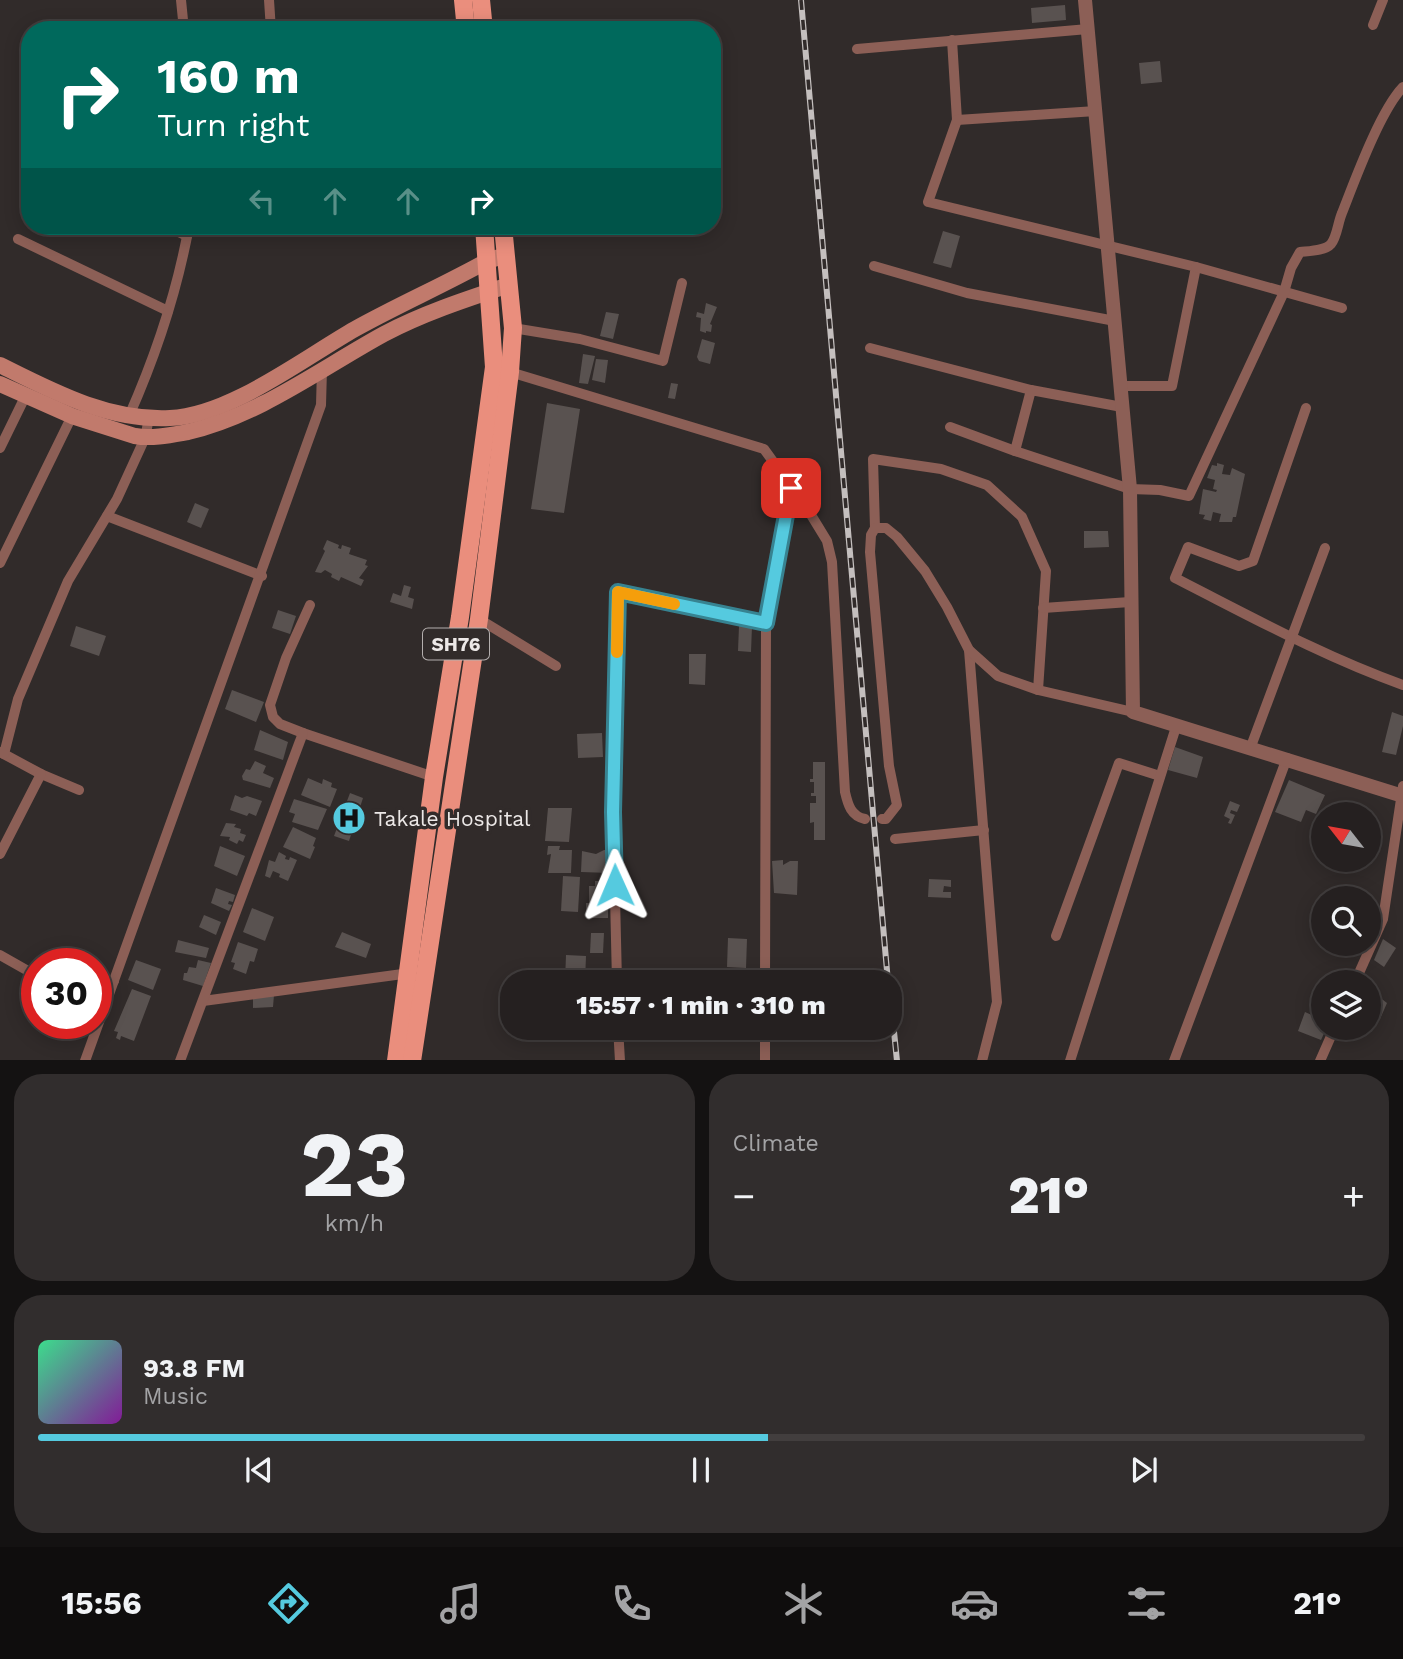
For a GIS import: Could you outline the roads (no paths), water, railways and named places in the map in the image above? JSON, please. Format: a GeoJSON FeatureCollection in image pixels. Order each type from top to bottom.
{"type":"FeatureCollection","features":[{"type":"Feature","properties":{"kind":"main road"},"geometry":{"type":"LineString","coordinates":[[463,0],[465,21]]}},
{"type":"Feature","properties":{"kind":"main road"},"geometry":{"type":"LineString","coordinates":[[481,0],[483,21]]}},
{"type":"Feature","properties":{"kind":"main road","name":"SH76"},"geometry":{"type":"LineString","coordinates":[[396,1060],[494,368],[485,235]]}},
{"type":"Feature","properties":{"kind":"main road","name":"SH76"},"geometry":{"type":"LineString","coordinates":[[412,1060],[479,619],[510,372],[513,328],[504,235]]}},
{"type":"Feature","properties":{"kind":"main road"},"geometry":{"type":"LineString","coordinates":[[0,365],[82,403],[129,416],[173,418],[222,406],[358,327],[487,261],[506,255]]}},
{"type":"Feature","properties":{"kind":"main road"},"geometry":{"type":"LineString","coordinates":[[0,384],[72,416],[145,438],[174,435],[235,418],[386,333],[429,313],[509,285]]}},
{"type":"Feature","properties":{"kind":"street"},"geometry":{"type":"LineString","coordinates":[[181,0],[183,21]]}},
{"type":"Feature","properties":{"kind":"street"},"geometry":{"type":"LineString","coordinates":[[269,0],[270,21]]}},
{"type":"Feature","properties":{"kind":"street"},"geometry":{"type":"LineString","coordinates":[[1086,0],[1130,489],[1133,712]]}},
{"type":"Feature","properties":{"kind":"street"},"geometry":{"type":"LineString","coordinates":[[1373,25],[1382,0]]}},
{"type":"Feature","properties":{"kind":"street"},"geometry":{"type":"LineString","coordinates":[[857,48],[1088,29]]}},
{"type":"Feature","properties":{"kind":"street"},"geometry":{"type":"LineString","coordinates":[[952,40],[957,120],[928,202],[1108,244],[1342,308]]}},
{"type":"Feature","properties":{"kind":"street"},"geometry":{"type":"LineString","coordinates":[[950,427],[1130,489],[1160,490],[1189,496],[1284,292],[1291,268],[1300,252],[1327,247],[1332,243],[1370,145],[1396,94],[1403,87]]}},
{"type":"Feature","properties":{"kind":"street"},"geometry":{"type":"LineString","coordinates":[[957,120],[1096,111]]}},
{"type":"Feature","properties":{"kind":"street"},"geometry":{"type":"LineString","coordinates":[[129,416],[152,363],[182,265],[187,235]]}},
{"type":"Feature","properties":{"kind":"street"},"geometry":{"type":"LineString","coordinates":[[18,239],[168,311]]}},
{"type":"Feature","properties":{"kind":"street"},"geometry":{"type":"LineString","coordinates":[[874,266],[967,293],[1115,321]]}},
{"type":"Feature","properties":{"kind":"street"},"geometry":{"type":"LineString","coordinates":[[1121,386],[1172,386],[1196,267]]}},
{"type":"Feature","properties":{"kind":"street"},"geometry":{"type":"LineString","coordinates":[[513,328],[580,339],[663,361],[682,283]]}},
{"type":"Feature","properties":{"kind":"street"},"geometry":{"type":"LineString","coordinates":[[870,348],[1031,390],[1122,407]]}},
{"type":"Feature","properties":{"kind":"street"},"geometry":{"type":"LineString","coordinates":[[85,1060],[262,576],[321,405],[322,369]]}},
{"type":"Feature","properties":{"kind":"street"},"geometry":{"type":"LineString","coordinates":[[510,372],[764,449],[827,541],[832,562],[845,792],[855,815],[865,819]]}},
{"type":"Feature","properties":{"kind":"street"},"geometry":{"type":"LineString","coordinates":[[1015,451],[1031,390]]}},
{"type":"Feature","properties":{"kind":"street"},"geometry":{"type":"LineString","coordinates":[[0,448],[25,397]]}},
{"type":"Feature","properties":{"kind":"street"},"geometry":{"type":"LineString","coordinates":[[1306,408],[1253,561],[1239,566],[1188,547],[1175,578],[1291,637],[1362,670],[1403,685]]}},
{"type":"Feature","properties":{"kind":"street"},"geometry":{"type":"LineString","coordinates":[[0,563],[72,416]]}},
{"type":"Feature","properties":{"kind":"street"},"geometry":{"type":"LineString","coordinates":[[79,790],[2,753],[18,699],[68,580],[107,516],[145,438],[149,418]]}},
{"type":"Feature","properties":{"kind":"street"},"geometry":{"type":"LineString","coordinates":[[882,819],[886,819],[897,805],[889,766],[872,566],[872,536],[875,528],[873,459],[942,469],[987,485],[1022,517],[1046,571],[1038,690]]}},
{"type":"Feature","properties":{"kind":"street"},"geometry":{"type":"LineString","coordinates":[[765,970],[766,623],[791,488]]}},
{"type":"Feature","properties":{"kind":"street"},"geometry":{"type":"LineString","coordinates":[[107,516],[262,576]]}},
{"type":"Feature","properties":{"kind":"street"},"geometry":{"type":"LineString","coordinates":[[875,528],[886,528],[897,537],[925,571],[969,650],[998,676],[1038,690],[1133,712],[1176,727],[1402,792],[1383,919],[1360,970]]}},
{"type":"Feature","properties":{"kind":"street"},"geometry":{"type":"LineString","coordinates":[[1250,749],[1325,548]]}},
{"type":"Feature","properties":{"kind":"street"},"geometry":{"type":"LineString","coordinates":[[617,970],[613,812],[618,592],[766,623]]}},
{"type":"Feature","properties":{"kind":"street"},"geometry":{"type":"LineString","coordinates":[[1043,608],[1130,602]]}},
{"type":"Feature","properties":{"kind":"street"},"geometry":{"type":"LineString","coordinates":[[310,605],[286,658],[271,705],[273,717],[280,724],[303,733],[434,777]]}},
{"type":"Feature","properties":{"kind":"street"},"geometry":{"type":"LineString","coordinates":[[479,619],[556,666]]}},
{"type":"Feature","properties":{"kind":"street"},"geometry":{"type":"LineString","coordinates":[[969,650],[997,1002],[982,1060]]}},
{"type":"Feature","properties":{"kind":"street"},"geometry":{"type":"LineString","coordinates":[[1070,1060],[1176,727]]}},
{"type":"Feature","properties":{"kind":"street"},"geometry":{"type":"LineString","coordinates":[[180,1060],[303,733]]}},
{"type":"Feature","properties":{"kind":"street"},"geometry":{"type":"LineString","coordinates":[[1174,1060],[1287,758]]}},
{"type":"Feature","properties":{"kind":"street"},"geometry":{"type":"LineString","coordinates":[[1056,936],[1119,763],[1160,776]]}},
{"type":"Feature","properties":{"kind":"street"},"geometry":{"type":"LineString","coordinates":[[0,854],[41,774]]}},
{"type":"Feature","properties":{"kind":"street"},"geometry":{"type":"LineString","coordinates":[[895,839],[984,830]]}},
{"type":"Feature","properties":{"kind":"street"},"geometry":{"type":"LineString","coordinates":[[0,955],[21,967]]}},
{"type":"Feature","properties":{"kind":"street"},"geometry":{"type":"LineString","coordinates":[[203,1002],[410,973]]}},
{"type":"Feature","properties":{"kind":"street"},"geometry":{"type":"LineString","coordinates":[[619,1040],[620,1060]]}},
{"type":"Feature","properties":{"kind":"street"},"geometry":{"type":"LineString","coordinates":[[765,1040],[765,1060]]}},
{"type":"Feature","properties":{"kind":"street"},"geometry":{"type":"LineString","coordinates":[[1320,1060],[1329,1040]]}},
{"type":"Feature","properties":{"kind":"railway"},"geometry":{"type":"LineString","coordinates":[[801,0],[887,970]]}},
{"type":"Feature","properties":{"kind":"railway"},"geometry":{"type":"LineString","coordinates":[[895,1040],[897,1060]]}},
{"type":"Feature","properties":{"kind":"place","name":"Takale Hospital"},"geometry":{"type":"Point","coordinates":[349,818]}}]}
